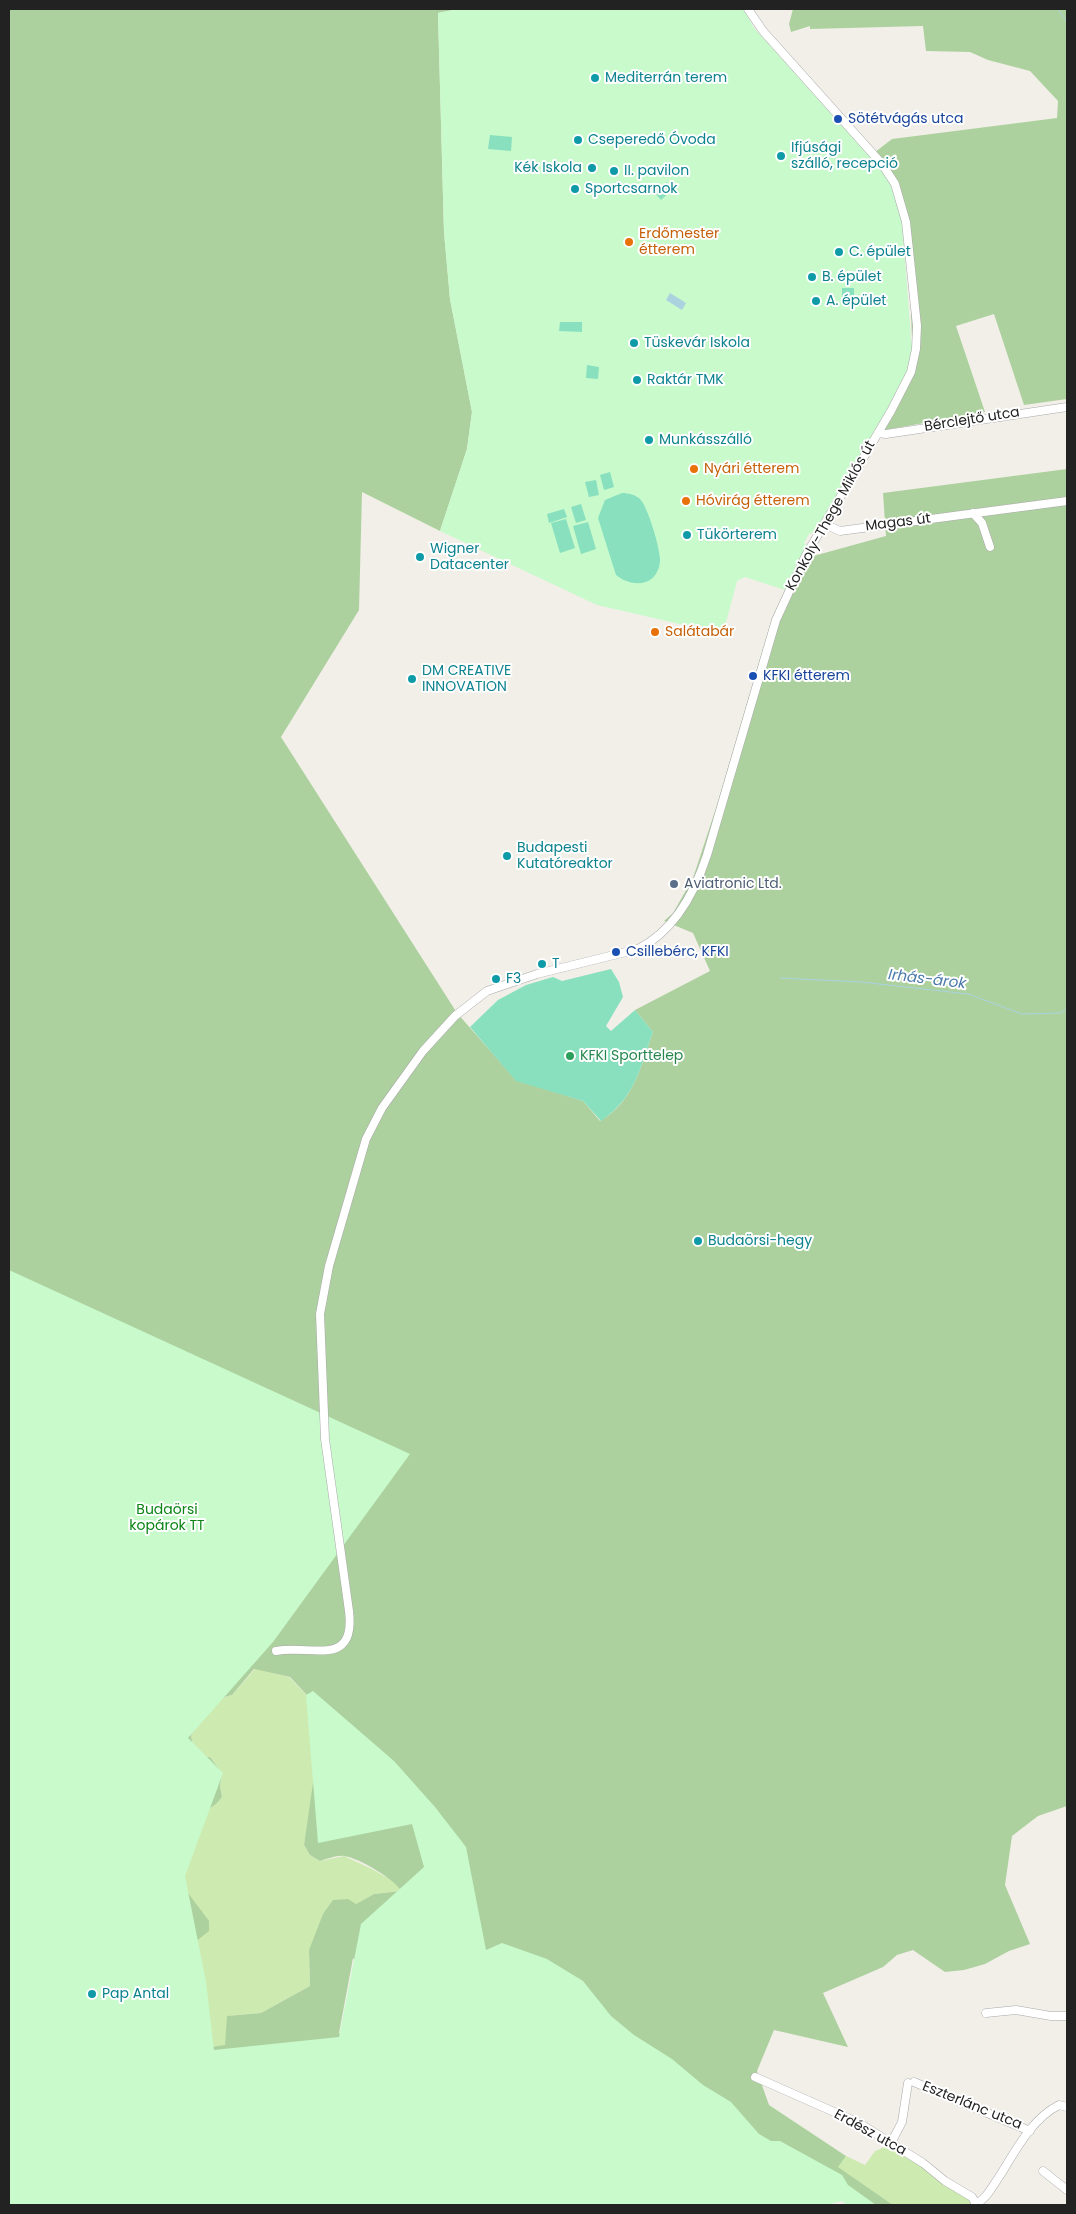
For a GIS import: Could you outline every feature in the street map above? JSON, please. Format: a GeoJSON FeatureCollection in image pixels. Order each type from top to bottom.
{"type":"FeatureCollection","features":[{"type":"Feature","properties":{"kind":"street","name":"Konkoly-Thege Miklós út"},"geometry":{"type":"LineString","coordinates":[[276,1651],[295,1648],[318,1652],[335,1650],[348,1634],[349,1611],[324,1439],[320,1333],[322,1298],[328,1266],[366,1139],[382,1108],[438,1034],[455,1016],[487,992],[522,979],[638,949],[650,942],[680,912],[695,887],[707,855],[776,620],[798,571],[824,524],[906,385],[916,349],[917,326],[908,237],[900,197],[889,173],[882,164],[763,31],[748,9]]}},
{"type":"Feature","properties":{"kind":"street","name":"Bérclejtő utca"},"geometry":{"type":"LineString","coordinates":[[878,433],[886,434],[1067,407]]}},
{"type":"Feature","properties":{"kind":"street","name":"Magas út"},"geometry":{"type":"LineString","coordinates":[[824,524],[840,531],[1067,501]]}},
{"type":"Feature","properties":{"kind":"street"},"geometry":{"type":"LineString","coordinates":[[980,520],[984,512]]}},
{"type":"Feature","properties":{"kind":"street"},"geometry":{"type":"LineString","coordinates":[[973,513],[980,520],[990,547]]}},
{"type":"Feature","properties":{"kind":"street"},"geometry":{"type":"LineString","coordinates":[[986,2013],[1016,2010],[1051,2016],[1067,2016]]}},
{"type":"Feature","properties":{"kind":"street","name":"Erdész utca"},"geometry":{"type":"LineString","coordinates":[[755,2077],[855,2120],[972,2197],[976,2205]]}},
{"type":"Feature","properties":{"kind":"street","name":"Eszterlánc utca"},"geometry":{"type":"LineString","coordinates":[[891,2143],[902,2122],[911,2083],[1030,2130]]}},
{"type":"Feature","properties":{"kind":"street"},"geometry":{"type":"LineString","coordinates":[[976,2205],[988,2195],[1030,2130],[1040,2119],[1065,2105]]}},
{"type":"Feature","properties":{"kind":"street"},"geometry":{"type":"LineString","coordinates":[[1043,2170],[1067,2190]]}},
{"type":"Feature","properties":{"kind":"green space"},"geometry":{"type":"Polygon","coordinates":[[[9,9],[458,9],[438,13],[444,232],[450,299],[472,412],[467,449],[440,531],[362,492],[359,610],[281,737],[457,1013],[516,1080],[583,1101],[600,1121],[612,1113],[629,1093],[640,1070],[653,1032],[635,1010],[710,971],[693,933],[664,921],[673,913],[693,878],[716,808],[772,618],[799,560],[886,536],[883,493],[1067,469],[1067,1806],[1038,1816],[1012,1836],[1005,1885],[1030,1944],[1009,1951],[985,1964],[964,1970],[945,1972],[913,1950],[897,1955],[883,1967],[823,1993],[848,2047],[774,2030],[757,2071],[769,2105],[846,2156],[838,2167],[893,2205],[851,2205],[840,2194],[815,2205],[9,2205],[9,9]],[[254,1669],[232,1695],[217,1699],[191,1735],[193,1747],[203,1758],[210,1757],[222,1773],[220,1786],[222,1797],[216,1804],[198,1816],[180,1854],[185,1889],[209,1921],[209,1931],[194,1943],[211,2047],[225,2045],[227,2016],[261,2013],[310,1986],[309,1950],[323,1914],[333,1900],[348,1899],[356,1904],[374,1894],[401,1891],[398,1886],[384,1875],[358,1860],[341,1856],[320,1861],[310,1855],[304,1845],[317,1755],[318,1707],[290,1677],[254,1669]],[[353,1958],[339,2033],[399,2063],[363,1974],[353,1958]]]}},
{"type":"Feature","properties":{"kind":"green space"},"geometry":{"type":"Polygon","coordinates":[[[458,9],[744,9],[754,28],[879,167],[892,187],[902,222],[912,350],[905,379],[815,532],[809,534],[804,543],[807,545],[785,590],[745,577],[737,581],[723,634],[597,605],[440,531],[467,449],[472,412],[450,299],[444,232],[438,13],[458,9]]]}},
{"type":"Feature","properties":{"kind":"green space"},"geometry":{"type":"Polygon","coordinates":[[[793,9],[1067,9],[1067,399],[1024,405],[994,314],[956,326],[985,412],[874,432],[904,375],[911,351],[912,338],[908,267],[900,218],[893,195],[883,174],[870,156],[892,139],[1057,118],[1058,101],[1030,71],[988,60],[970,52],[926,51],[923,26],[810,29],[810,26],[791,32],[789,24],[793,9]]]}},
{"type":"Feature","properties":{"kind":"green space"},"geometry":{"type":"Polygon","coordinates":[[[490,135],[512,137],[511,151],[488,149],[490,135]]]}},
{"type":"Feature","properties":{"kind":"green space"},"geometry":{"type":"Polygon","coordinates":[[[667,182],[673,189],[661,200],[655,193],[667,182]]]}},
{"type":"Feature","properties":{"kind":"green space"},"geometry":{"type":"Polygon","coordinates":[[[842,288],[854,288],[854,305],[842,305],[842,288]]]}},
{"type":"Feature","properties":{"kind":"green space"},"geometry":{"type":"Polygon","coordinates":[[[560,322],[582,322],[582,332],[559,331],[560,322]]]}},
{"type":"Feature","properties":{"kind":"green space"},"geometry":{"type":"Polygon","coordinates":[[[587,365],[599,367],[598,379],[586,378],[587,365]]]}},
{"type":"Feature","properties":{"kind":"green space"},"geometry":{"type":"Polygon","coordinates":[[[610,472],[614,487],[604,490],[600,475],[610,472]]]}},
{"type":"Feature","properties":{"kind":"green space"},"geometry":{"type":"Polygon","coordinates":[[[596,480],[599,495],[589,497],[585,482],[596,480]]]}},
{"type":"Feature","properties":{"kind":"green space"},"geometry":{"type":"Polygon","coordinates":[[[622,493],[636,496],[640,499],[650,520],[660,556],[658,570],[649,581],[643,583],[629,582],[616,575],[598,518],[605,500],[622,493]]]}},
{"type":"Feature","properties":{"kind":"green space"},"geometry":{"type":"Polygon","coordinates":[[[581,504],[586,520],[576,523],[571,507],[581,504]]]}},
{"type":"Feature","properties":{"kind":"green space"},"geometry":{"type":"Polygon","coordinates":[[[564,509],[567,517],[549,523],[547,514],[564,509]]]}},
{"type":"Feature","properties":{"kind":"green space"},"geometry":{"type":"Polygon","coordinates":[[[566,519],[575,548],[560,553],[551,523],[566,519]]]}},
{"type":"Feature","properties":{"kind":"green space"},"geometry":{"type":"Polygon","coordinates":[[[588,522],[596,549],[581,554],[573,526],[588,522]]]}},
{"type":"Feature","properties":{"kind":"green space","name":"KFKI Sporttelep"},"geometry":{"type":"Polygon","coordinates":[[[611,969],[619,982],[623,997],[606,1026],[611,1031],[635,1010],[653,1032],[640,1070],[629,1092],[622,1102],[601,1121],[583,1101],[516,1081],[470,1027],[498,1000],[526,985],[553,977],[562,981],[611,969]]]}},
{"type":"Feature","properties":{"kind":"green space","name":"Budaörsi kopárok TT"},"geometry":{"type":"Polygon","coordinates":[[[9,1270],[410,1454],[273,1642],[188,1738],[223,1773],[185,1876],[206,1982],[214,2050],[339,2037],[361,1924],[424,1867],[412,1824],[318,1843],[306,1695],[313,1691],[394,1761],[435,1807],[466,1847],[486,1950],[502,1943],[547,1959],[583,1981],[611,2016],[634,2035],[672,2059],[703,2085],[731,2102],[759,2134],[771,2141],[780,2141],[842,2175],[848,2185],[876,2205],[847,2205],[842,2201],[826,2205],[9,2205],[9,1270]]]}},
{"type":"Feature","properties":{"kind":"green space"},"geometry":{"type":"Polygon","coordinates":[[[255,1669],[289,1677],[318,1707],[326,1719],[304,1845],[310,1855],[320,1861],[344,1856],[398,1884],[401,1891],[374,1894],[356,1904],[309,1950],[310,1986],[261,2013],[228,2016],[225,2046],[210,2047],[180,1854],[198,1816],[222,1797],[220,1786],[222,1773],[210,1757],[203,1758],[193,1746],[191,1735],[217,1699],[232,1695],[255,1669]]]}},
{"type":"Feature","properties":{"kind":"green space"},"geometry":{"type":"Polygon","coordinates":[[[890,2145],[967,2196],[974,2205],[893,2205],[837,2167],[846,2156],[865,2165],[875,2151],[890,2145]]]}},
{"type":"Feature","properties":{"kind":"water"},"geometry":{"type":"Polygon","coordinates":[[[670,293],[686,303],[682,310],[666,300],[670,293]]]}},
{"type":"Feature","properties":{"kind":"waterway"},"geometry":{"type":"LineString","coordinates":[[1058,9],[1067,22]]}},
{"type":"Feature","properties":{"kind":"waterway","name":"Irhás-árok"},"geometry":{"type":"LineString","coordinates":[[780,978],[861,982],[968,994],[1022,1014],[1060,1013],[1067,1009]]}},
{"type":"Feature","properties":{"kind":"place","name":"Mediterrán terem"},"geometry":{"type":"Point","coordinates":[595,78]}},
{"type":"Feature","properties":{"kind":"place","name":"Sötétvágás utca"},"geometry":{"type":"Point","coordinates":[838,119]}},
{"type":"Feature","properties":{"kind":"place","name":"Cseperedő Óvoda"},"geometry":{"type":"Point","coordinates":[578,140]}},
{"type":"Feature","properties":{"kind":"place","name":"Ifjúsági szálló, recepció"},"geometry":{"type":"Point","coordinates":[781,156]}},
{"type":"Feature","properties":{"kind":"place","name":"Kék Iskola"},"geometry":{"type":"Point","coordinates":[592,168]}},
{"type":"Feature","properties":{"kind":"place","name":"II. pavilon"},"geometry":{"type":"Point","coordinates":[614,171]}},
{"type":"Feature","properties":{"kind":"place","name":"Sportcsarnok"},"geometry":{"type":"Point","coordinates":[575,189]}},
{"type":"Feature","properties":{"kind":"place","name":"Erdőmester étterem"},"geometry":{"type":"Point","coordinates":[629,242]}},
{"type":"Feature","properties":{"kind":"place","name":"C. épület"},"geometry":{"type":"Point","coordinates":[839,252]}},
{"type":"Feature","properties":{"kind":"place","name":"B. épület"},"geometry":{"type":"Point","coordinates":[812,277]}},
{"type":"Feature","properties":{"kind":"place","name":"A. épület"},"geometry":{"type":"Point","coordinates":[816,301]}},
{"type":"Feature","properties":{"kind":"place","name":"Tüskevár Iskola"},"geometry":{"type":"Point","coordinates":[634,343]}},
{"type":"Feature","properties":{"kind":"place","name":"Raktár TMK"},"geometry":{"type":"Point","coordinates":[637,380]}},
{"type":"Feature","properties":{"kind":"place","name":"Munkásszálló"},"geometry":{"type":"Point","coordinates":[649,440]}},
{"type":"Feature","properties":{"kind":"place","name":"Nyári étterem"},"geometry":{"type":"Point","coordinates":[694,469]}},
{"type":"Feature","properties":{"kind":"place","name":"Hóvirág étterem"},"geometry":{"type":"Point","coordinates":[686,501]}},
{"type":"Feature","properties":{"kind":"place","name":"Tükörterem"},"geometry":{"type":"Point","coordinates":[687,535]}},
{"type":"Feature","properties":{"kind":"place","name":"Wigner Datacenter"},"geometry":{"type":"Point","coordinates":[420,557]}},
{"type":"Feature","properties":{"kind":"place","name":"Salátabár"},"geometry":{"type":"Point","coordinates":[655,632]}},
{"type":"Feature","properties":{"kind":"place","name":"KFKI étterem"},"geometry":{"type":"Point","coordinates":[753,676]}},
{"type":"Feature","properties":{"kind":"place","name":"DM CREATIVE INNOVATION"},"geometry":{"type":"Point","coordinates":[412,679]}},
{"type":"Feature","properties":{"kind":"place","name":"Budapesti Kutatóreaktor"},"geometry":{"type":"Point","coordinates":[507,856]}},
{"type":"Feature","properties":{"kind":"place","name":"Aviatronic Ltd."},"geometry":{"type":"Point","coordinates":[674,884]}},
{"type":"Feature","properties":{"kind":"place","name":"Csillebérc, KFKI"},"geometry":{"type":"Point","coordinates":[616,952]}},
{"type":"Feature","properties":{"kind":"place","name":"T"},"geometry":{"type":"Point","coordinates":[542,964]}},
{"type":"Feature","properties":{"kind":"place","name":"F3"},"geometry":{"type":"Point","coordinates":[496,979]}},
{"type":"Feature","properties":{"kind":"place","name":"KFKI Sporttelep"},"geometry":{"type":"Point","coordinates":[570,1056]}},
{"type":"Feature","properties":{"kind":"place","name":"Budaörsi-hegy"},"geometry":{"type":"Point","coordinates":[698,1241]}},
{"type":"Feature","properties":{"kind":"place","name":"Pap Antal"},"geometry":{"type":"Point","coordinates":[92,1994]}}]}
